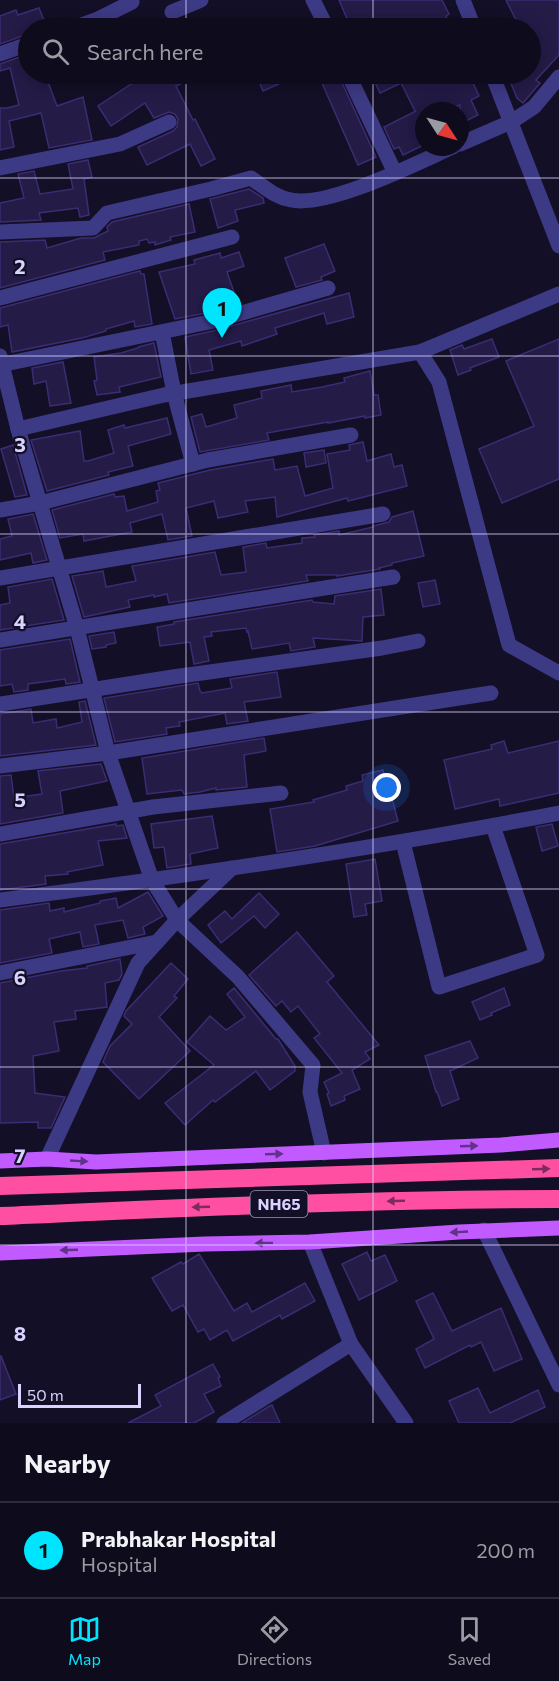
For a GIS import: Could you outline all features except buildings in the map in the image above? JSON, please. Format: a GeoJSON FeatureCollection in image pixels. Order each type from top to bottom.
{"type":"FeatureCollection","features":[{"type":"Feature","properties":{"kind":"highway","name":"NH65"},"geometry":{"type":"LineString","coordinates":[[0,1186],[559,1168]]}},
{"type":"Feature","properties":{"kind":"highway","name":"NH65"},"geometry":{"type":"LineString","coordinates":[[0,1216],[299,1203],[559,1199]]}},
{"type":"Feature","properties":{"kind":"main road"},"geometry":{"type":"LineString","coordinates":[[0,1161],[46,1159],[96,1161],[324,1153],[490,1146],[559,1140]]}},
{"type":"Feature","properties":{"kind":"main road"},"geometry":{"type":"LineString","coordinates":[[0,1253],[310,1242],[484,1230],[559,1228]]}},
{"type":"Feature","properties":{"kind":"street"},"geometry":{"type":"LineString","coordinates":[[172,12],[201,0]]}},
{"type":"Feature","properties":{"kind":"street"},"geometry":{"type":"LineString","coordinates":[[313,0],[322,18]]}},
{"type":"Feature","properties":{"kind":"street"},"geometry":{"type":"LineString","coordinates":[[463,0],[470,18]]}},
{"type":"Feature","properties":{"kind":"street"},"geometry":{"type":"LineString","coordinates":[[100,18],[132,2]]}},
{"type":"Feature","properties":{"kind":"street"},"geometry":{"type":"LineString","coordinates":[[0,54],[18,48]]}},
{"type":"Feature","properties":{"kind":"street"},"geometry":{"type":"LineString","coordinates":[[469,140],[511,122],[534,107],[559,78]]}},
{"type":"Feature","properties":{"kind":"street"},"geometry":{"type":"LineString","coordinates":[[353,84],[395,173]]}},
{"type":"Feature","properties":{"kind":"street"},"geometry":{"type":"LineString","coordinates":[[496,84],[559,246]]}},
{"type":"Feature","properties":{"kind":"street"},"geometry":{"type":"LineString","coordinates":[[0,168],[120,144],[169,122]]}},
{"type":"Feature","properties":{"kind":"street"},"geometry":{"type":"LineString","coordinates":[[0,232],[93,228],[107,213],[251,178],[274,195],[293,201],[317,200],[365,185],[433,156]]}},
{"type":"Feature","properties":{"kind":"street"},"geometry":{"type":"LineString","coordinates":[[0,298],[232,237]]}},
{"type":"Feature","properties":{"kind":"street"},"geometry":{"type":"LineString","coordinates":[[324,1153],[310,1092],[313,1065],[238,977],[177,920],[152,880],[108,753],[77,628],[18,429],[1,362],[214,321],[328,288]]}},
{"type":"Feature","properties":{"kind":"street"},"geometry":{"type":"LineString","coordinates":[[18,429],[174,393],[420,352],[559,294]]}},
{"type":"Feature","properties":{"kind":"street"},"geometry":{"type":"LineString","coordinates":[[162,332],[174,393],[193,464]]}},
{"type":"Feature","properties":{"kind":"street"},"geometry":{"type":"LineString","coordinates":[[420,352],[439,382],[509,645],[559,673]]}},
{"type":"Feature","properties":{"kind":"street"},"geometry":{"type":"LineString","coordinates":[[0,510],[40,503],[208,460],[351,435]]}},
{"type":"Feature","properties":{"kind":"street"},"geometry":{"type":"LineString","coordinates":[[0,578],[383,514]]}},
{"type":"Feature","properties":{"kind":"street"},"geometry":{"type":"LineString","coordinates":[[0,640],[393,577]]}},
{"type":"Feature","properties":{"kind":"street"},"geometry":{"type":"LineString","coordinates":[[0,704],[382,648],[418,640]]}},
{"type":"Feature","properties":{"kind":"street"},"geometry":{"type":"LineString","coordinates":[[0,765],[108,753],[491,693]]}},
{"type":"Feature","properties":{"kind":"street"},"geometry":{"type":"LineString","coordinates":[[0,834],[153,807],[281,793]]}},
{"type":"Feature","properties":{"kind":"street"},"geometry":{"type":"LineString","coordinates":[[0,900],[152,880],[403,842],[559,813]]}},
{"type":"Feature","properties":{"kind":"street"},"geometry":{"type":"LineString","coordinates":[[403,842],[439,987],[537,955],[493,826]]}},
{"type":"Feature","properties":{"kind":"street"},"geometry":{"type":"LineString","coordinates":[[46,1159],[138,963],[177,920],[232,868]]}},
{"type":"Feature","properties":{"kind":"street"},"geometry":{"type":"LineString","coordinates":[[0,974],[157,942]]}},
{"type":"Feature","properties":{"kind":"street"},"geometry":{"type":"LineString","coordinates":[[484,1230],[559,1385]]}},
{"type":"Feature","properties":{"kind":"street"},"geometry":{"type":"LineString","coordinates":[[310,1242],[351,1344],[406,1423]]}},
{"type":"Feature","properties":{"kind":"street"},"geometry":{"type":"LineString","coordinates":[[224,1423],[351,1344]]}},
{"type":"Feature","properties":{"kind":"place","name":"Prabhakar Hospital"},"geometry":{"type":"Point","coordinates":[222,338]}}]}
